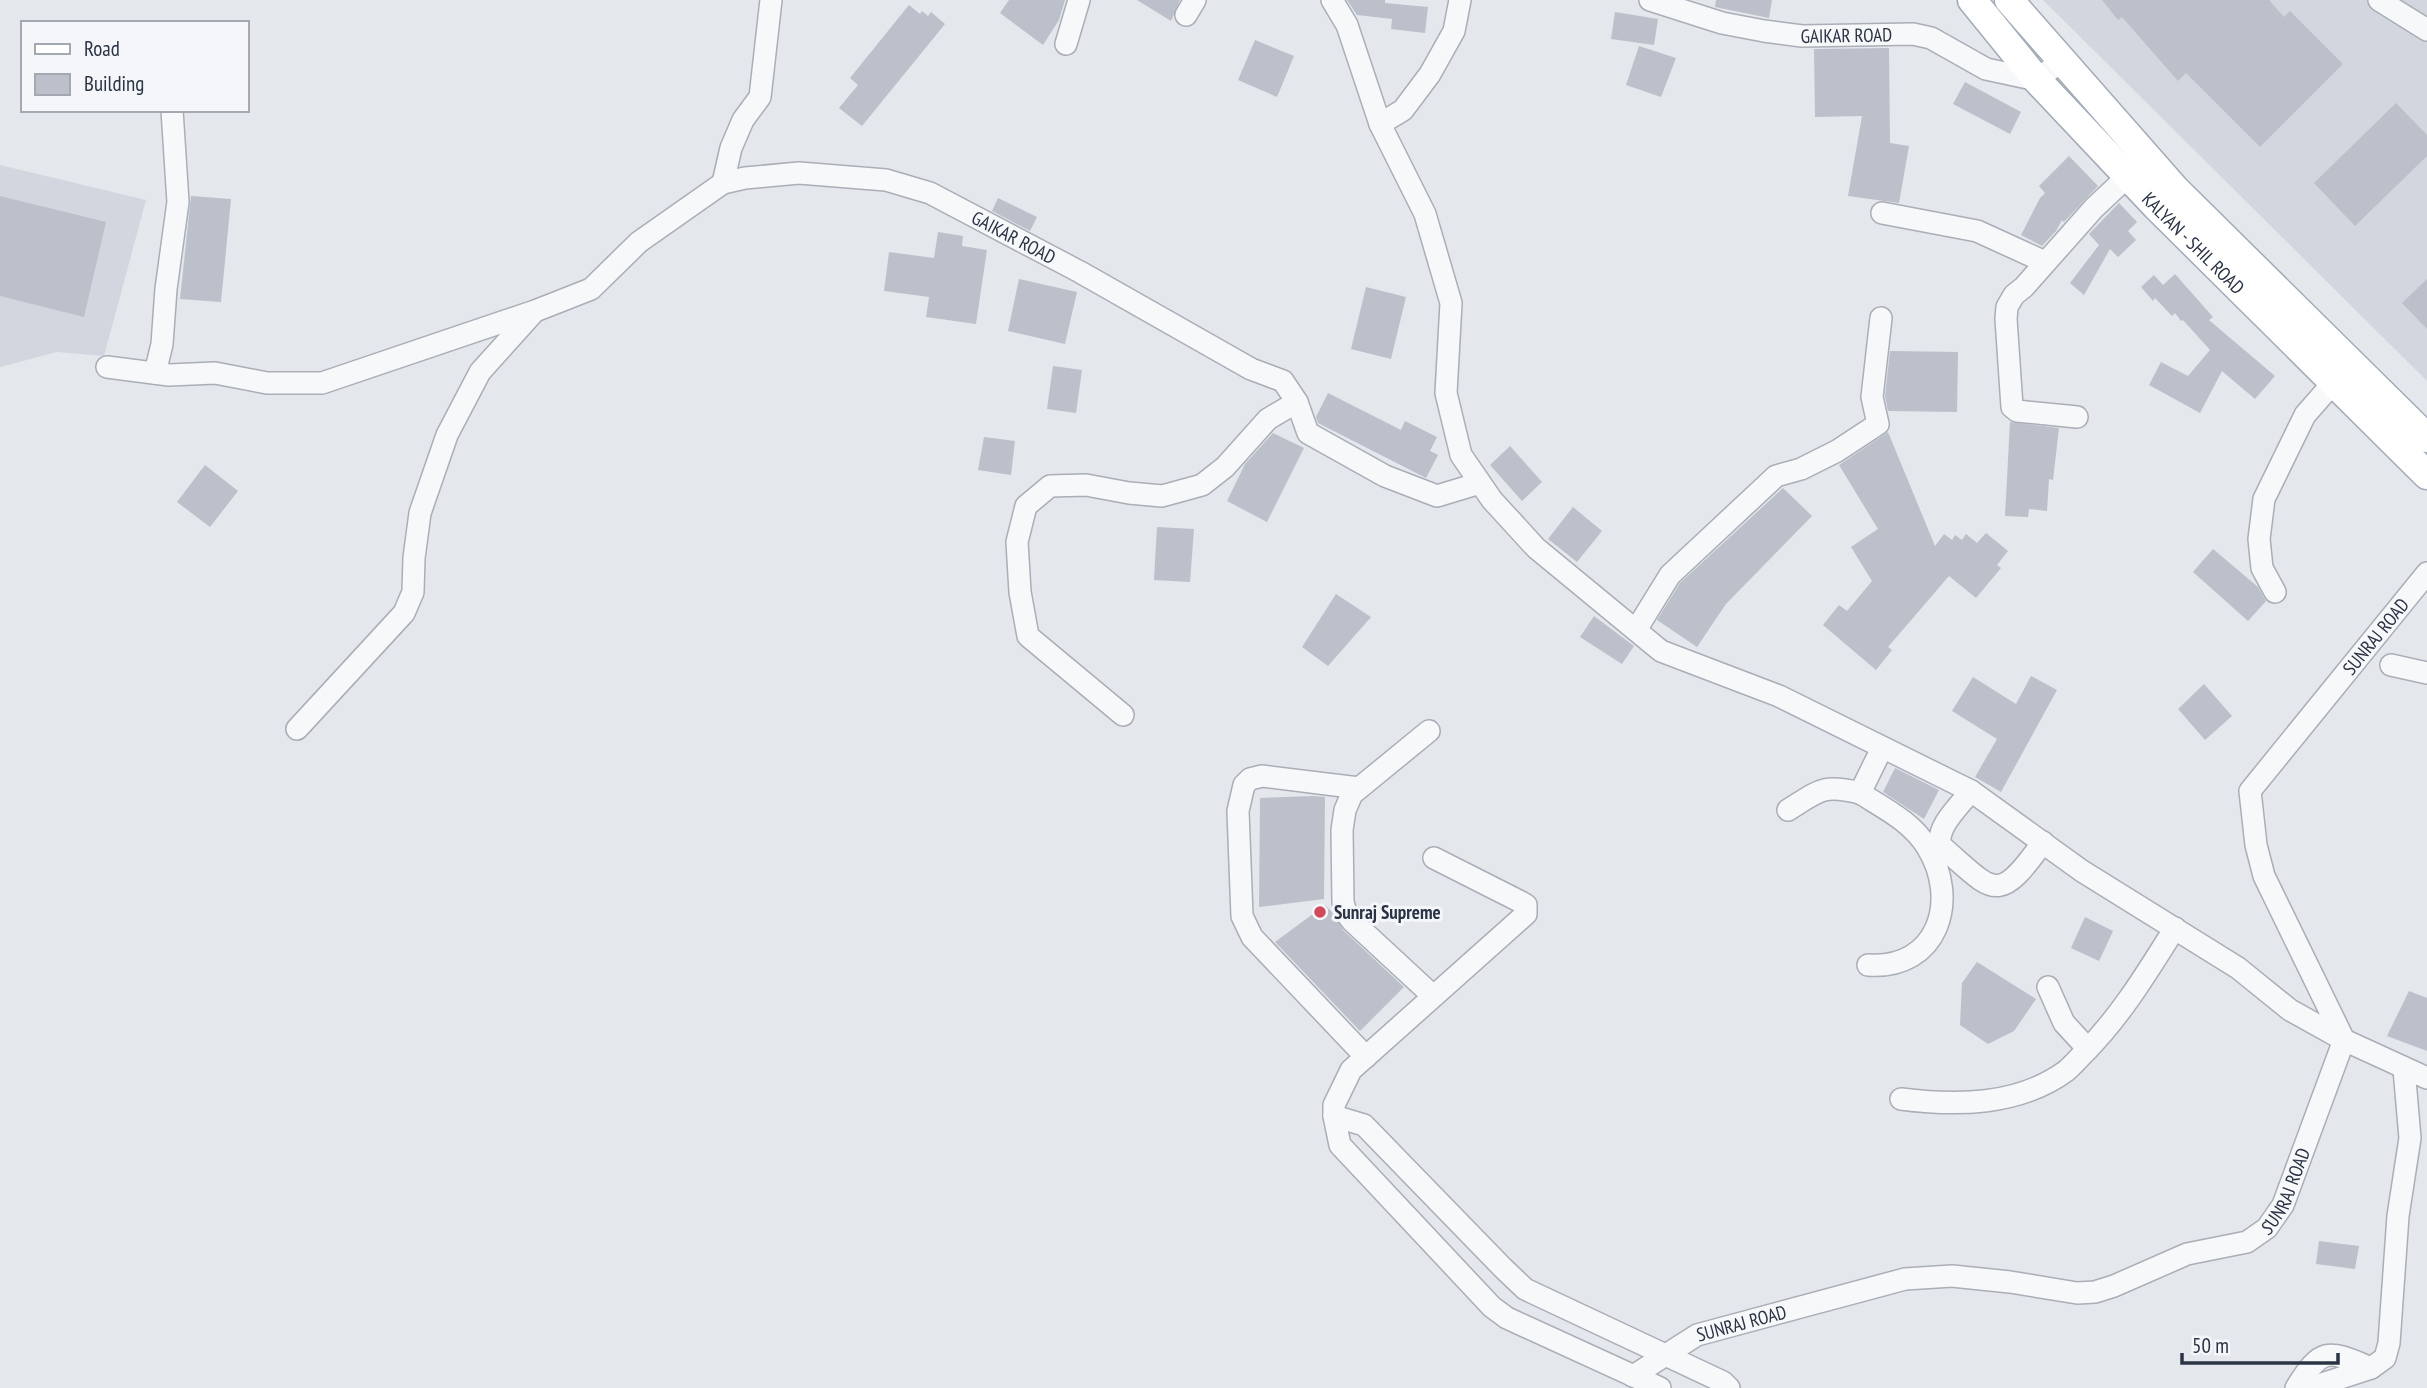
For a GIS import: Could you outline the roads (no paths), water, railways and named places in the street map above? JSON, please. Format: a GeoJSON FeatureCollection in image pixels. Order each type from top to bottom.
{"type":"FeatureCollection","features":[{"type":"Feature","properties":{"kind":"main road","name":"KALYAN - SHIL ROAD"},"geometry":{"type":"LineString","coordinates":[[1972,0],[2037,80],[2128,176],[2427,475]]}},
{"type":"Feature","properties":{"kind":"main road","name":"KALYAN - SHIL ROAD"},"geometry":{"type":"LineString","coordinates":[[2009,0],[2175,189],[2427,438]]}},
{"type":"Feature","properties":{"kind":"street"},"geometry":{"type":"LineString","coordinates":[[107,367],[155,373],[215,373],[267,383],[322,383],[592,289],[639,242],[723,183],[730,148],[743,120],[760,97],[771,0]]}},
{"type":"Feature","properties":{"kind":"street"},"geometry":{"type":"LineString","coordinates":[[1066,44],[1079,0]]}},
{"type":"Feature","properties":{"kind":"street"},"geometry":{"type":"LineString","coordinates":[[1332,0],[1347,25],[1380,124],[1425,214],[1451,303],[1446,393],[1461,455],[1492,500],[1536,548],[1661,651],[1779,695],[1971,791],[2082,871],[2238,968],[2290,1010],[2344,1040],[2427,1078]]}},
{"type":"Feature","properties":{"kind":"street"},"geometry":{"type":"LineString","coordinates":[[1380,124],[1403,110],[1430,74],[1454,31],[1460,0]]}},
{"type":"Feature","properties":{"kind":"street","name":"GAIKAR ROAD"},"geometry":{"type":"LineString","coordinates":[[1650,0],[1722,23],[1802,36],[1913,34],[1931,38],[1986,69],[2037,80]]}},
{"type":"Feature","properties":{"kind":"street"},"geometry":{"type":"LineString","coordinates":[[2379,0],[2427,30]]}},
{"type":"Feature","properties":{"kind":"street"},"geometry":{"type":"LineString","coordinates":[[2037,80],[2062,60]]}},
{"type":"Feature","properties":{"kind":"street"},"geometry":{"type":"LineString","coordinates":[[155,373],[162,344],[166,289],[178,202],[172,112]]}},
{"type":"Feature","properties":{"kind":"street","name":"GAIKAR ROAD"},"geometry":{"type":"LineString","coordinates":[[723,183],[799,173],[886,180],[930,192],[1080,272],[1251,369],[1283,381],[1297,402]]}},
{"type":"Feature","properties":{"kind":"street"},"geometry":{"type":"LineString","coordinates":[[2077,417],[2017,411],[2012,407],[2007,307],[2014,295],[2045,261],[2128,176]]}},
{"type":"Feature","properties":{"kind":"street"},"geometry":{"type":"LineString","coordinates":[[1882,213],[1977,231],[2045,261]]}},
{"type":"Feature","properties":{"kind":"street"},"geometry":{"type":"LineString","coordinates":[[297,729],[404,613],[413,592],[420,513],[447,435],[480,372],[535,311]]}},
{"type":"Feature","properties":{"kind":"street"},"geometry":{"type":"LineString","coordinates":[[1636,630],[1670,575],[1776,476],[1801,469],[1838,451],[1878,424],[1872,397],[1881,318]]}},
{"type":"Feature","properties":{"kind":"street"},"geometry":{"type":"LineString","coordinates":[[2275,592],[2262,568],[2259,539],[2264,499],[2305,415],[2333,383]]}},
{"type":"Feature","properties":{"kind":"street"},"geometry":{"type":"LineString","coordinates":[[1123,715],[1028,636],[1020,592],[1017,542],[1026,506],[1050,486],[1086,485],[1162,496],[1202,485],[1225,467],[1268,419],[1297,402],[1308,432],[1385,476],[1437,496],[1480,483]]}},
{"type":"Feature","properties":{"kind":"street","name":"SUNRAJ ROAD"},"geometry":{"type":"LineString","coordinates":[[1633,1376],[1697,1335],[1905,1279],[1952,1276],[2077,1293],[2095,1292],[2187,1254],[2247,1242],[2267,1228],[2283,1205],[2333,1063],[2344,1040],[2263,876],[2256,845],[2250,791],[2427,573]]}},
{"type":"Feature","properties":{"kind":"street"},"geometry":{"type":"LineString","coordinates":[[2391,665],[2427,673]]}},
{"type":"Feature","properties":{"kind":"street"},"geometry":{"type":"LineString","coordinates":[[1429,731],[1352,794],[1345,810],[1342,830],[1343,902],[1352,921],[1433,996]]}},
{"type":"Feature","properties":{"kind":"street"},"geometry":{"type":"LineString","coordinates":[[1860,793],[1882,748]]}},
{"type":"Feature","properties":{"kind":"street"},"geometry":{"type":"LineString","coordinates":[[1359,788],[1262,776],[1251,779],[1244,785],[1238,811],[1242,916],[1252,937],[1366,1057]]}},
{"type":"Feature","properties":{"kind":"street"},"geometry":{"type":"LineString","coordinates":[[1788,810],[1815,793],[1829,788],[1860,793],[1910,825],[1928,847],[1938,870],[1943,901],[1937,927],[1915,956],[1885,966],[1868,965]]}},
{"type":"Feature","properties":{"kind":"street"},"geometry":{"type":"LineString","coordinates":[[1971,791],[1941,830],[1939,837],[1940,845],[1980,880],[1996,886],[2009,884],[2022,872],[2043,842]]}},
{"type":"Feature","properties":{"kind":"street"},"geometry":{"type":"LineString","coordinates":[[1434,858],[1521,902],[1527,910],[1526,914],[1350,1070],[1334,1105],[1340,1145],[1499,1312],[1660,1388]]}},
{"type":"Feature","properties":{"kind":"street"},"geometry":{"type":"LineString","coordinates":[[1901,1099],[1948,1104],[1981,1102],[2034,1088],[2066,1072],[2115,1020],[2175,928]]}},
{"type":"Feature","properties":{"kind":"street"},"geometry":{"type":"LineString","coordinates":[[2048,987],[2064,1023],[2088,1049]]}},
{"type":"Feature","properties":{"kind":"street"},"geometry":{"type":"LineString","coordinates":[[2310,1388],[2371,1368],[2385,1358],[2389,1343],[2398,1216],[2410,1138],[2404,1069]]}},
{"type":"Feature","properties":{"kind":"street"},"geometry":{"type":"LineString","coordinates":[[1334,1116],[1364,1125],[1516,1282],[1538,1296],[1723,1381],[1729,1388]]}},
{"type":"Feature","properties":{"kind":"street"},"geometry":{"type":"LineString","coordinates":[[1479,1293],[1503,1268]]}},
{"type":"Feature","properties":{"kind":"street"},"geometry":{"type":"LineString","coordinates":[[1524,1325],[1538,1296]]}},
{"type":"Feature","properties":{"kind":"street"},"geometry":{"type":"LineString","coordinates":[[2296,1388],[2310,1366],[2323,1356],[2334,1353],[2371,1368]]}},
{"type":"Feature","properties":{"kind":"place","name":"Sunraj Supreme"},"geometry":{"type":"Point","coordinates":[1320,912]}}]}
